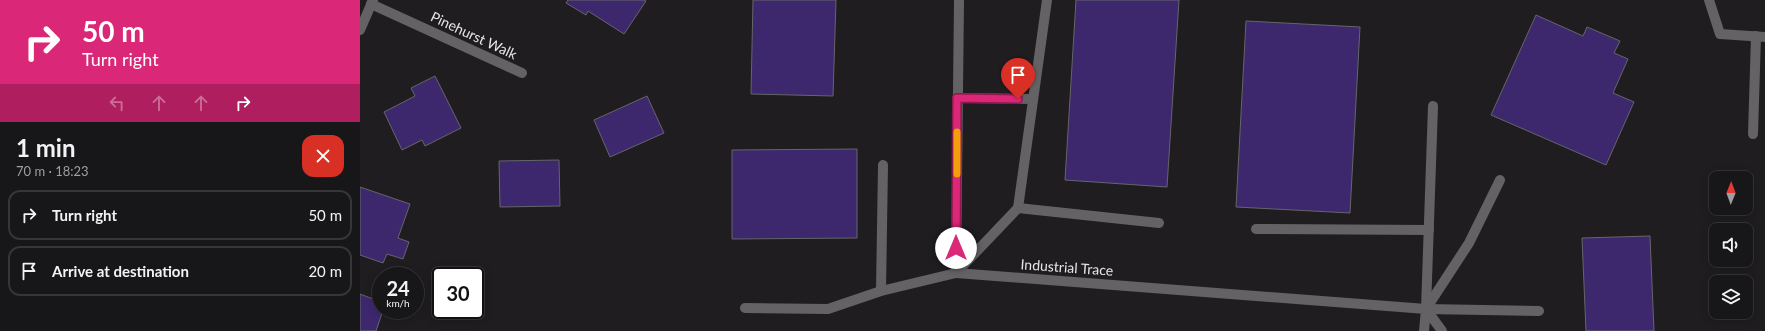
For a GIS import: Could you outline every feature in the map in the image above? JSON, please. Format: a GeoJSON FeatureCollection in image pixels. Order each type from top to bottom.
{"type":"FeatureCollection","features":[{"type":"Feature","properties":{"kind":"street"},"geometry":{"type":"LineString","coordinates":[[956,273],[959,0]]}},
{"type":"Feature","properties":{"kind":"street"},"geometry":{"type":"LineString","coordinates":[[745,308],[828,309],[881,291],[956,273],[1018,208],[1047,0]]}},
{"type":"Feature","properties":{"kind":"street"},"geometry":{"type":"LineString","coordinates":[[1709,0],[1720,34],[1761,37],[1753,134]]}},
{"type":"Feature","properties":{"kind":"street"},"geometry":{"type":"LineString","coordinates":[[360,30],[372,2]]}},
{"type":"Feature","properties":{"kind":"street","name":"Pinehurst Walk"},"geometry":{"type":"LineString","coordinates":[[372,2],[522,72]]}},
{"type":"Feature","properties":{"kind":"street"},"geometry":{"type":"LineString","coordinates":[[957,98],[1034,99]]}},
{"type":"Feature","properties":{"kind":"street"},"geometry":{"type":"LineString","coordinates":[[1424,331],[1433,106]]}},
{"type":"Feature","properties":{"kind":"street"},"geometry":{"type":"LineString","coordinates":[[881,291],[883,164]]}},
{"type":"Feature","properties":{"kind":"street"},"geometry":{"type":"LineString","coordinates":[[1426,309],[1469,243],[1500,180]]}},
{"type":"Feature","properties":{"kind":"street"},"geometry":{"type":"LineString","coordinates":[[1018,208],[1159,223]]}},
{"type":"Feature","properties":{"kind":"street"},"geometry":{"type":"LineString","coordinates":[[1256,229],[1429,230]]}},
{"type":"Feature","properties":{"kind":"street","name":"Industrial Trace"},"geometry":{"type":"LineString","coordinates":[[956,273],[1426,309],[1539,310]]}},
{"type":"Feature","properties":{"kind":"street"},"geometry":{"type":"LineString","coordinates":[[1426,309],[1442,331]]}},
{"type":"Feature","properties":{"kind":"building"},"geometry":{"type":"Polygon","coordinates":[[[568,0],[646,1],[624,34],[588,11],[586,15],[566,3],[568,0]]]}},
{"type":"Feature","properties":{"kind":"building"},"geometry":{"type":"Polygon","coordinates":[[[753,0],[836,0],[833,96],[751,94],[753,0]]]}},
{"type":"Feature","properties":{"kind":"building"},"geometry":{"type":"Polygon","coordinates":[[[1076,0],[1179,0],[1167,187],[1065,180],[1076,0]]]}},
{"type":"Feature","properties":{"kind":"building"},"geometry":{"type":"Polygon","coordinates":[[[1536,15],[1583,36],[1587,27],[1620,41],[1614,53],[1628,59],[1613,93],[1634,102],[1606,165],[1491,115],[1536,15]]]}},
{"type":"Feature","properties":{"kind":"building"},"geometry":{"type":"Polygon","coordinates":[[[1246,21],[1360,27],[1350,213],[1236,207],[1246,21]]]}},
{"type":"Feature","properties":{"kind":"building"},"geometry":{"type":"Polygon","coordinates":[[[435,76],[461,128],[425,146],[422,140],[402,150],[384,112],[415,96],[411,88],[435,76]]]}},
{"type":"Feature","properties":{"kind":"building"},"geometry":{"type":"Polygon","coordinates":[[[647,96],[664,133],[610,157],[594,120],[647,96]]]}},
{"type":"Feature","properties":{"kind":"building"},"geometry":{"type":"Polygon","coordinates":[[[857,149],[857,238],[732,239],[732,150],[857,149]]]}},
{"type":"Feature","properties":{"kind":"building"},"geometry":{"type":"Polygon","coordinates":[[[559,160],[560,206],[500,207],[499,161],[559,160]]]}},
{"type":"Feature","properties":{"kind":"building"},"geometry":{"type":"Polygon","coordinates":[[[360,187],[410,204],[398,238],[409,242],[403,259],[387,254],[383,263],[360,255],[360,187]]]}},
{"type":"Feature","properties":{"kind":"building"},"geometry":{"type":"Polygon","coordinates":[[[1650,236],[1654,331],[1586,331],[1582,238],[1650,236]]]}},
{"type":"Feature","properties":{"kind":"building"},"geometry":{"type":"Polygon","coordinates":[[[360,294],[372,299],[372,319],[380,319],[376,331],[360,331],[360,294]]]}},
{"type":"Feature","properties":{"kind":"slow traffic"},"geometry":{"type":"LineString","coordinates":[[957,132],[957,174]]}},
{"type":"Feature","properties":{"kind":"route"},"geometry":{"type":"LineString","coordinates":[[956,248],[957,98],[1018,99]]}}]}
